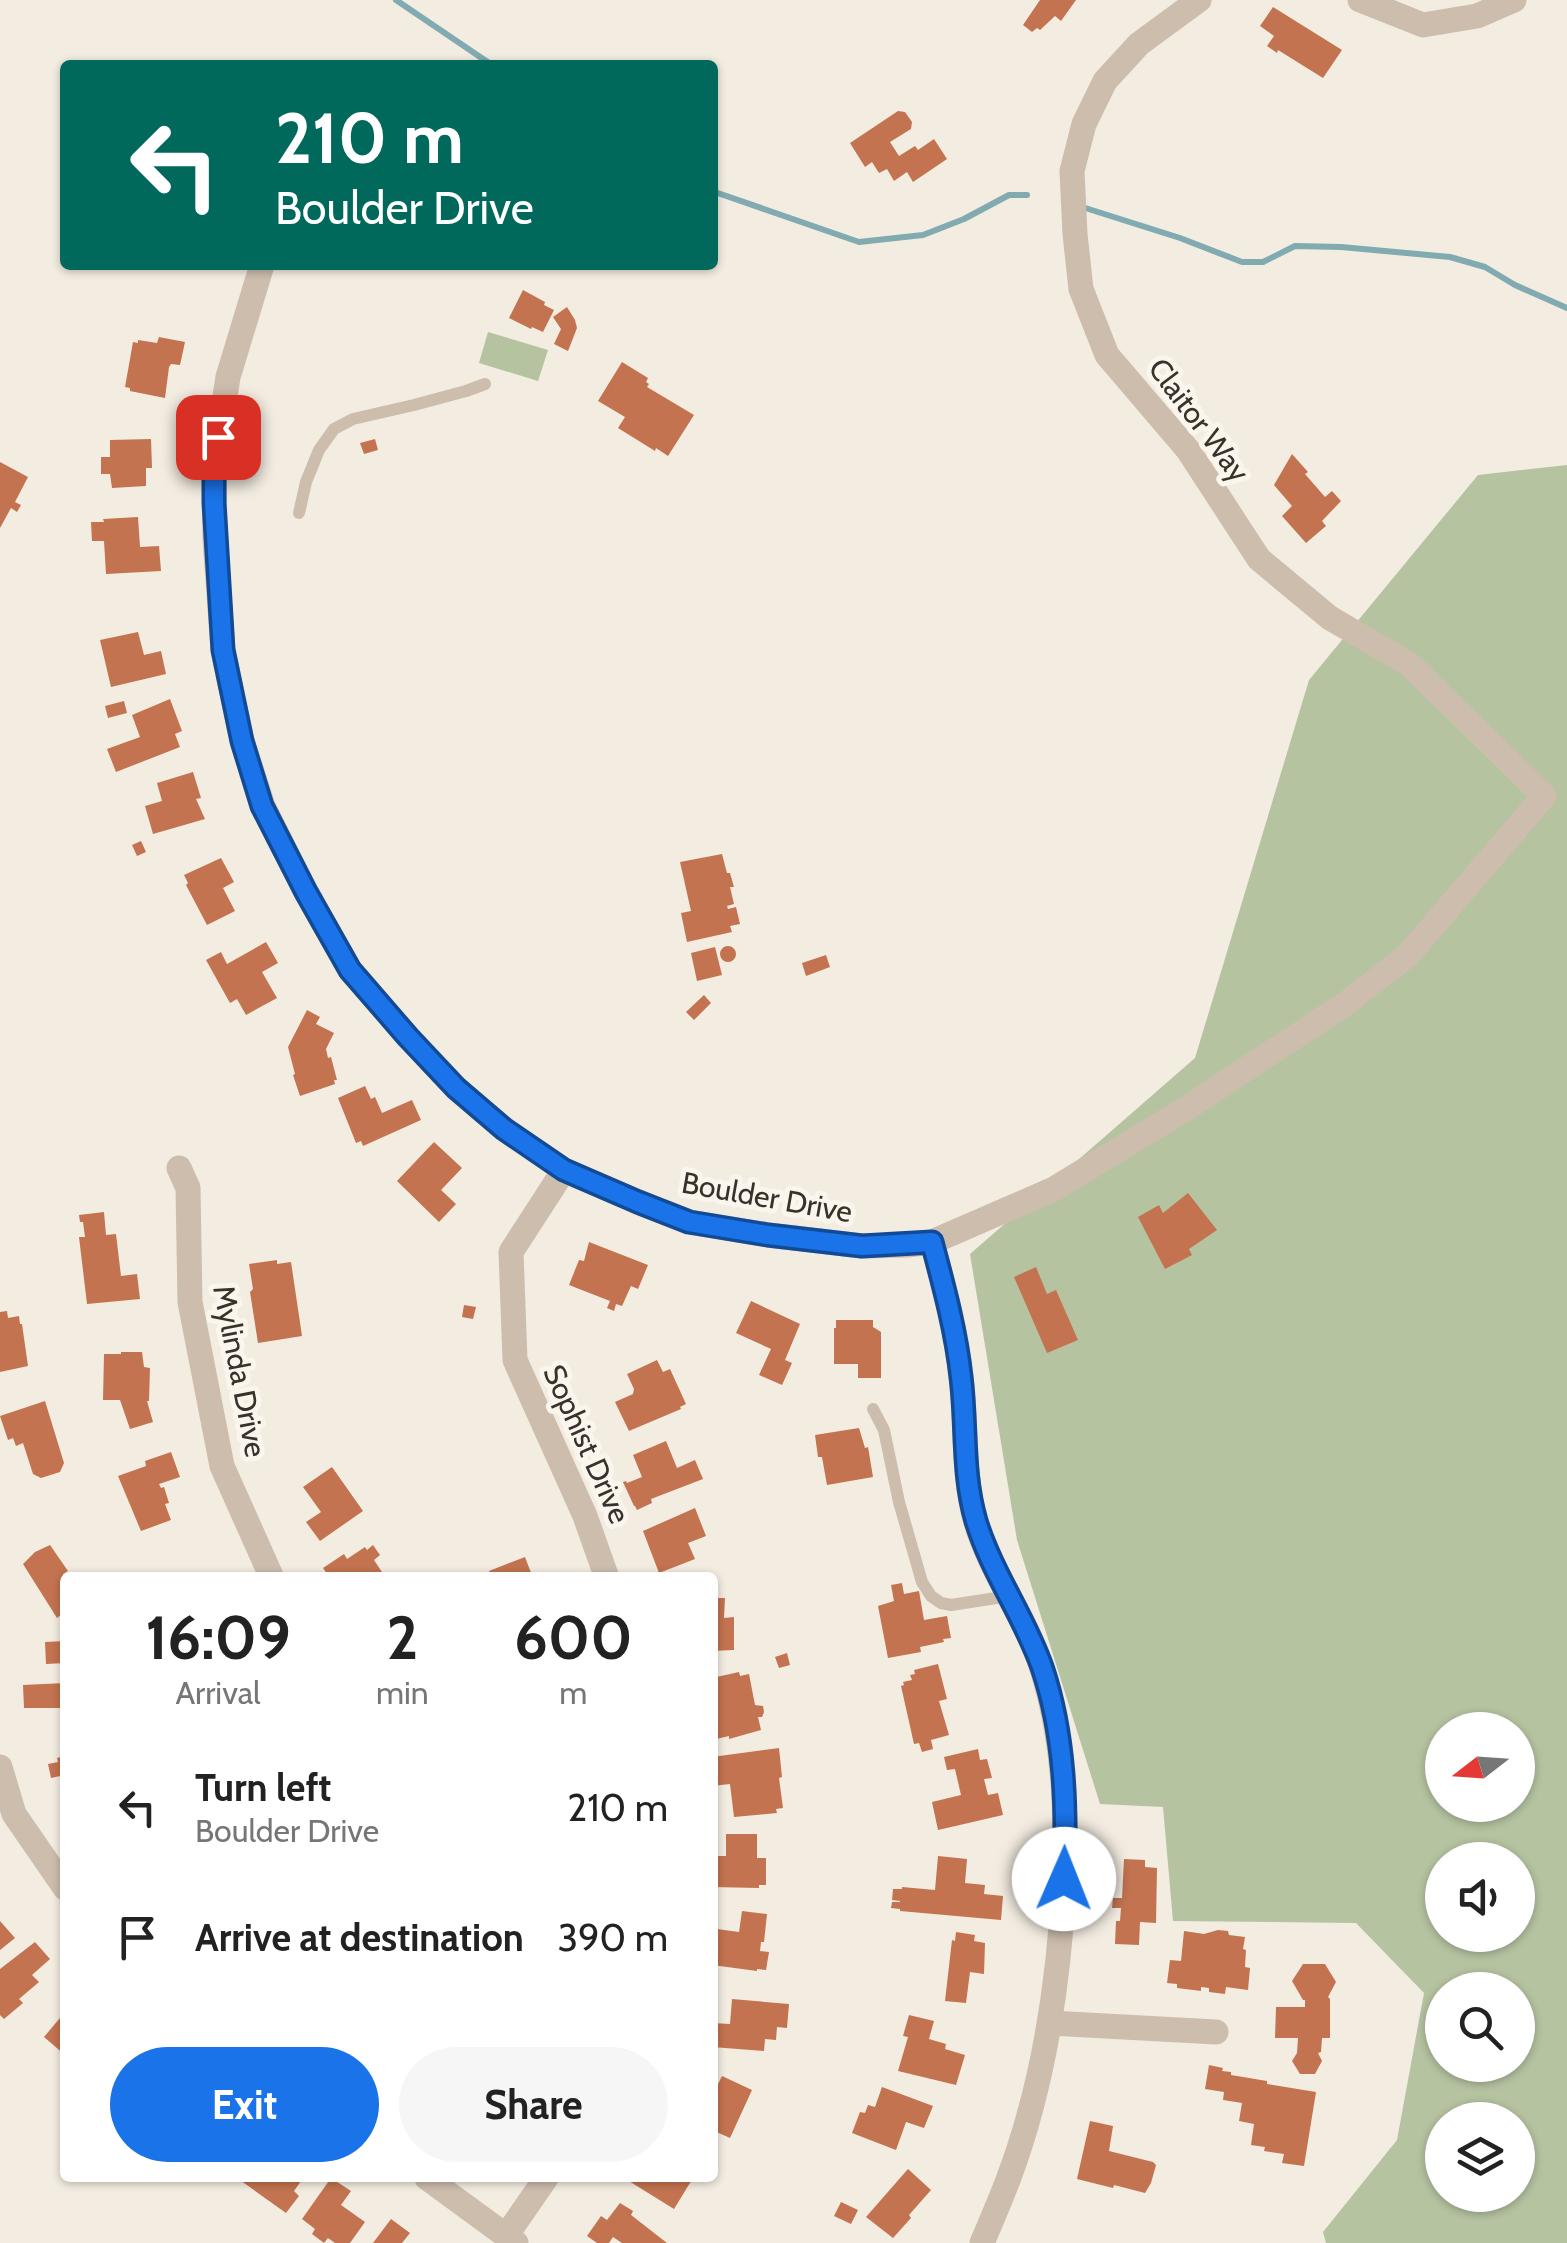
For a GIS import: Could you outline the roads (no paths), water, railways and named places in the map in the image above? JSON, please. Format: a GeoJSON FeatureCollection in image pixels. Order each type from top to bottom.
{"type":"FeatureCollection","features":[{"type":"Feature","properties":{"kind":"street","name":"Claitor Way"},"geometry":{"type":"LineString","coordinates":[[1199,0],[1139,44],[1104,81],[1084,124],[1072,171],[1075,234],[1081,289],[1106,355],[1188,450],[1259,559],[1330,618],[1408,664],[1544,796]]}},
{"type":"Feature","properties":{"kind":"street"},"geometry":{"type":"LineString","coordinates":[[1360,0],[1423,25],[1478,16],[1514,0]]}},
{"type":"Feature","properties":{"kind":"street","name":"Boulder Drive"},"geometry":{"type":"LineString","coordinates":[[260,270],[228,377],[214,467],[223,650],[242,741],[262,806],[350,970],[456,1088],[504,1129],[564,1170],[689,1222],[862,1246],[932,1242],[1054,1189],[1345,1004],[1408,955],[1544,796]]}},
{"type":"Feature","properties":{"kind":"street","name":"Mylinda Drive"},"geometry":{"type":"LineString","coordinates":[[179,1168],[188,1188],[190,1302],[222,1466],[269,1572]]}},
{"type":"Feature","properties":{"kind":"street","name":"Sophist Drive"},"geometry":{"type":"LineString","coordinates":[[564,1170],[511,1252],[514,1360],[586,1516],[605,1572]]}},
{"type":"Feature","properties":{"kind":"street"},"geometry":{"type":"LineString","coordinates":[[932,1242],[951,1314],[962,1379],[964,1456],[976,1520],[1042,1668],[1058,1727],[1064,1778],[1066,1848],[1061,1941],[1050,2023],[1026,2124],[982,2243]]}},
{"type":"Feature","properties":{"kind":"street"},"geometry":{"type":"LineString","coordinates":[[0,1767],[14,1814],[60,1881]]}},
{"type":"Feature","properties":{"kind":"street"},"geometry":{"type":"LineString","coordinates":[[1050,2023],[1216,2032]]}},
{"type":"Feature","properties":{"kind":"street"},"geometry":{"type":"LineString","coordinates":[[433,2182],[511,2239],[544,2182]]}},
{"type":"Feature","properties":{"kind":"lane"},"geometry":{"type":"LineString","coordinates":[[299,512],[318,450],[334,429],[353,419],[485,384]]}},
{"type":"Feature","properties":{"kind":"lane"},"geometry":{"type":"LineString","coordinates":[[873,1409],[884,1430],[922,1582],[931,1596],[951,1605],[1010,1596]]}},
{"type":"Feature","properties":{"kind":"waterway"},"geometry":{"type":"LineString","coordinates":[[396,0],[485,60]]}},
{"type":"Feature","properties":{"kind":"waterway"},"geometry":{"type":"LineString","coordinates":[[718,193],[859,242],[923,235],[1009,195],[1027,195]]}},
{"type":"Feature","properties":{"kind":"waterway"},"geometry":{"type":"LineString","coordinates":[[1079,206],[1242,262],[1263,262],[1295,246],[1450,257],[1485,267],[1567,308]]}}]}
